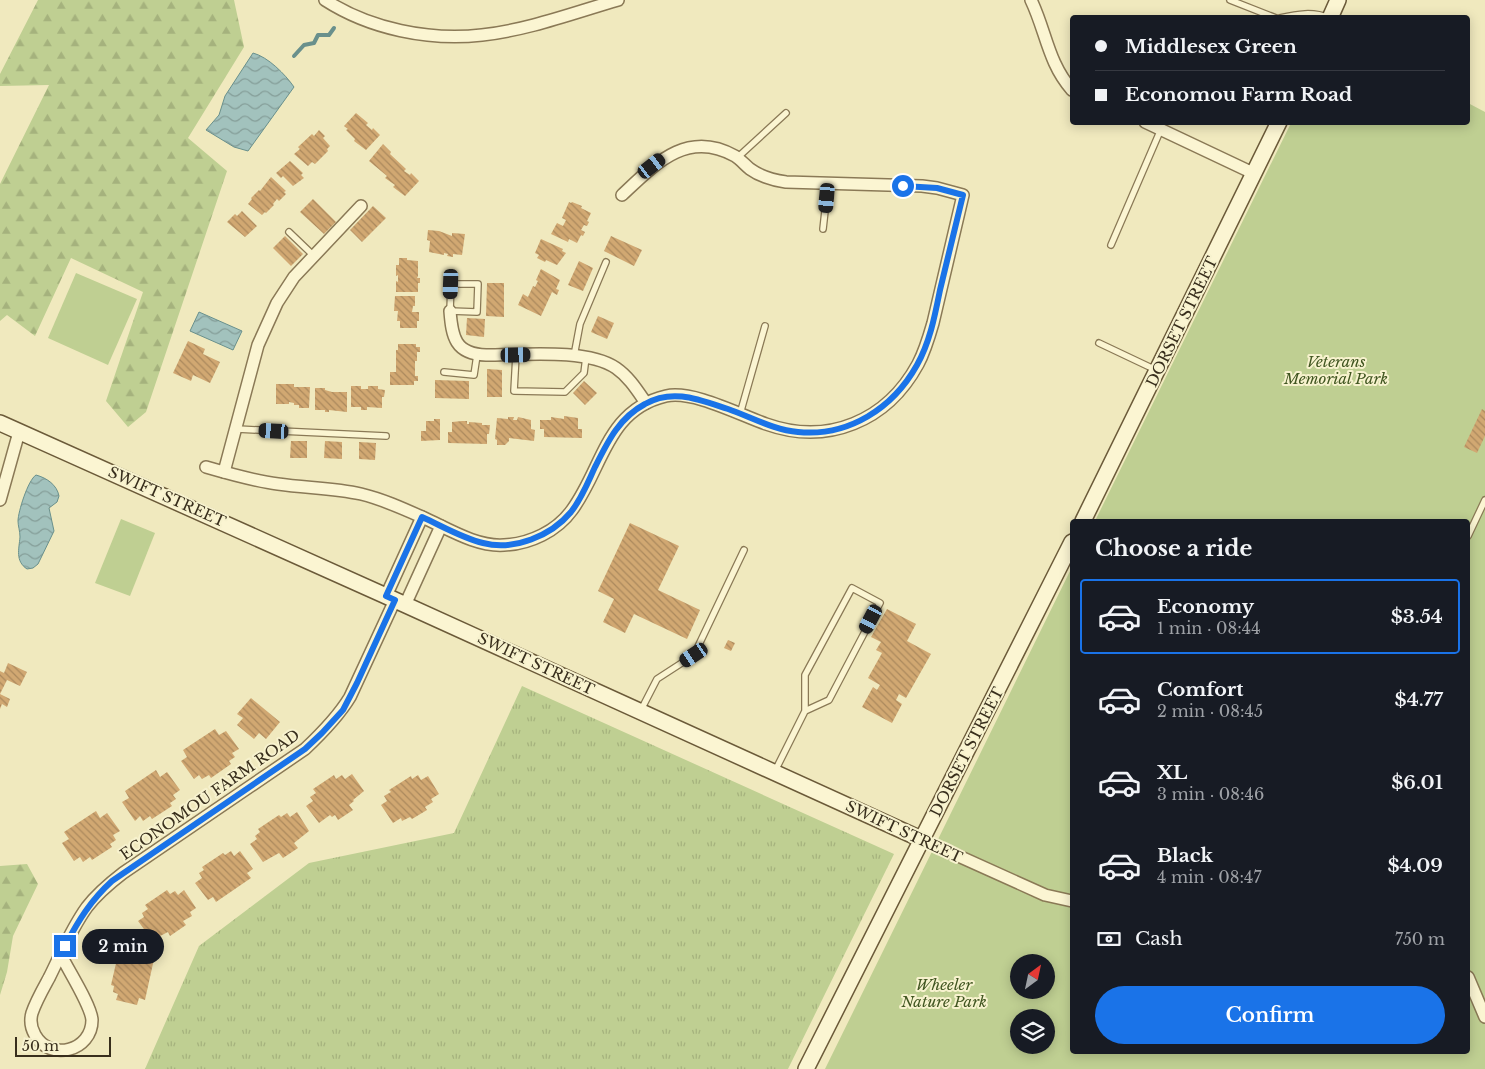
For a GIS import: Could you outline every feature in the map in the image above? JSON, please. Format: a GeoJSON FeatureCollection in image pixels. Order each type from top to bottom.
{"type":"FeatureCollection","features":[{"type":"Feature","properties":{"kind":"street"},"geometry":{"type":"LineString","coordinates":[[325,0],[355,16],[408,32],[464,36],[496,33],[525,27],[618,0]]}},
{"type":"Feature","properties":{"kind":"street"},"geometry":{"type":"LineString","coordinates":[[1031,0],[1051,59],[1070,87]]}},
{"type":"Feature","properties":{"kind":"street"},"geometry":{"type":"LineString","coordinates":[[1330,15],[1338,0]]}},
{"type":"Feature","properties":{"kind":"street"},"geometry":{"type":"LineString","coordinates":[[1151,125],[1254,174]]}},
{"type":"Feature","properties":{"kind":"street","name":"DORSET STREET"},"geometry":{"type":"LineString","coordinates":[[1084,519],[1278,125]]}},
{"type":"Feature","properties":{"kind":"street"},"geometry":{"type":"LineString","coordinates":[[206,467],[276,484],[360,494],[378,498],[476,541],[494,545],[505,545],[527,541],[563,521],[582,495],[613,432],[632,412],[646,403],[669,396],[682,395],[796,432],[819,433],[854,424],[874,412],[898,392],[918,364],[928,339],[963,195],[922,186],[786,182],[759,175],[738,158],[711,146],[682,150],[662,159],[622,196]]}},
{"type":"Feature","properties":{"kind":"street"},"geometry":{"type":"LineString","coordinates":[[224,472],[258,345],[277,303],[294,277],[361,206]]}},
{"type":"Feature","properties":{"kind":"street"},"geometry":{"type":"LineString","coordinates":[[450,311],[452,333],[455,341],[461,347],[477,355],[580,356],[606,363],[615,367],[633,384],[646,403]]}},
{"type":"Feature","properties":{"kind":"street","name":"SWIFT STREET"},"geometry":{"type":"LineString","coordinates":[[0,423],[396,600],[1011,881],[1045,895],[1070,901]]}},
{"type":"Feature","properties":{"kind":"street"},"geometry":{"type":"LineString","coordinates":[[0,500],[19,432]]}},
{"type":"Feature","properties":{"kind":"street"},"geometry":{"type":"LineString","coordinates":[[396,600],[422,517]]}},
{"type":"Feature","properties":{"kind":"street"},"geometry":{"type":"LineString","coordinates":[[396,600],[441,526]]}},
{"type":"Feature","properties":{"kind":"street","name":"DORSET STREET"},"geometry":{"type":"LineString","coordinates":[[806,1069],[1070,546]]}},
{"type":"Feature","properties":{"kind":"street","name":"ECONOMOU FARM ROAD"},"geometry":{"type":"LineString","coordinates":[[60,955],[90,1010],[92,1022],[89,1033],[83,1042],[74,1048],[63,1051],[51,1049],[34,1034],[31,1023],[32,1012],[60,955],[86,908],[107,886],[305,749],[322,733],[343,710],[396,600]]}},
{"type":"Feature","properties":{"kind":"street"},"geometry":{"type":"LineString","coordinates":[[1470,982],[1485,1017]]}},
{"type":"Feature","properties":{"kind":"lane"},"geometry":{"type":"LineString","coordinates":[[1230,0],[1268,15]]}},
{"type":"Feature","properties":{"kind":"lane"},"geometry":{"type":"LineString","coordinates":[[1293,15],[1321,15]]}},
{"type":"Feature","properties":{"kind":"lane"},"geometry":{"type":"LineString","coordinates":[[738,158],[786,113]]}},
{"type":"Feature","properties":{"kind":"lane"},"geometry":{"type":"LineString","coordinates":[[1111,245],[1161,129]]}},
{"type":"Feature","properties":{"kind":"lane"},"geometry":{"type":"LineString","coordinates":[[823,229],[828,184]]}},
{"type":"Feature","properties":{"kind":"lane"},"geometry":{"type":"LineString","coordinates":[[289,232],[314,256]]}},
{"type":"Feature","properties":{"kind":"lane"},"geometry":{"type":"LineString","coordinates":[[516,355],[514,391],[566,392],[584,373],[580,356],[580,324],[606,262]]}},
{"type":"Feature","properties":{"kind":"lane"},"geometry":{"type":"LineString","coordinates":[[451,284],[478,284],[477,312],[450,311],[451,284]]}},
{"type":"Feature","properties":{"kind":"lane"},"geometry":{"type":"LineString","coordinates":[[740,414],[765,326]]}},
{"type":"Feature","properties":{"kind":"lane"},"geometry":{"type":"LineString","coordinates":[[1100,343],[1158,371]]}},
{"type":"Feature","properties":{"kind":"lane"},"geometry":{"type":"LineString","coordinates":[[444,372],[474,374],[477,355]]}},
{"type":"Feature","properties":{"kind":"lane"},"geometry":{"type":"LineString","coordinates":[[237,429],[386,436]]}},
{"type":"Feature","properties":{"kind":"lane"},"geometry":{"type":"LineString","coordinates":[[1470,532],[1485,500]]}},
{"type":"Feature","properties":{"kind":"lane"},"geometry":{"type":"LineString","coordinates":[[640,712],[657,679],[694,655],[744,550]]}},
{"type":"Feature","properties":{"kind":"lane"},"geometry":{"type":"LineString","coordinates":[[774,773],[805,711],[805,675],[852,588],[880,603],[829,700],[805,711]]}},
{"type":"Feature","properties":{"kind":"green space"},"geometry":{"type":"Polygon","coordinates":[[[38,0],[234,0],[244,47],[188,138],[227,171],[146,412],[128,427],[106,401],[143,292],[71,258],[35,336],[7,315],[0,321],[0,184],[49,85],[0,86],[0,74],[38,0]]]}},
{"type":"Feature","properties":{"kind":"green space","name":"Veterans Memorial Park"},"geometry":{"type":"Polygon","coordinates":[[[1470,104],[1485,112],[1485,1069],[825,1069],[1070,571],[1070,1054],[1470,1054],[1470,519],[1096,519],[1290,125],[1470,125],[1470,104]]]}},
{"type":"Feature","properties":{"kind":"green space"},"geometry":{"type":"Polygon","coordinates":[[[76,273],[137,299],[108,365],[48,338],[76,273]]]}},
{"type":"Feature","properties":{"kind":"green space"},"geometry":{"type":"Polygon","coordinates":[[[121,519],[155,533],[130,596],[95,583],[121,519]]]}},
{"type":"Feature","properties":{"kind":"green space"},"geometry":{"type":"Polygon","coordinates":[[[522,686],[894,854],[788,1069],[145,1069],[199,946],[309,863],[454,833],[522,686]]]}},
{"type":"Feature","properties":{"kind":"green space"},"geometry":{"type":"Polygon","coordinates":[[[27,864],[38,884],[13,936],[7,972],[0,995],[0,866],[27,864]]]}},
{"type":"Feature","properties":{"kind":"water"},"geometry":{"type":"Polygon","coordinates":[[[253,53],[276,67],[294,87],[248,151],[234,147],[206,130],[219,115],[225,96],[253,53]]]}},
{"type":"Feature","properties":{"kind":"water"},"geometry":{"type":"Polygon","coordinates":[[[199,312],[242,331],[233,350],[190,331],[199,312]]]}},
{"type":"Feature","properties":{"kind":"water"},"geometry":{"type":"Polygon","coordinates":[[[36,475],[51,482],[59,496],[57,502],[49,508],[54,531],[38,564],[33,568],[27,569],[19,559],[20,537],[18,521],[24,497],[36,475]]]}},
{"type":"Feature","properties":{"kind":"building"},"geometry":{"type":"Polygon","coordinates":[[[356,113],[368,123],[366,125],[372,130],[373,128],[380,135],[366,150],[354,141],[355,139],[344,126],[356,113]]]}},
{"type":"Feature","properties":{"kind":"building"},"geometry":{"type":"Polygon","coordinates":[[[319,130],[325,136],[323,138],[330,146],[327,149],[328,151],[315,164],[312,162],[308,166],[294,154],[300,149],[298,147],[312,134],[314,136],[319,130]]]}},
{"type":"Feature","properties":{"kind":"building"},"geometry":{"type":"Polygon","coordinates":[[[383,144],[391,152],[390,154],[406,169],[404,171],[410,175],[411,173],[419,181],[405,196],[393,187],[395,185],[385,178],[387,176],[369,161],[383,144]]]}},
{"type":"Feature","properties":{"kind":"building"},"geometry":{"type":"Polygon","coordinates":[[[290,161],[303,173],[301,175],[304,178],[293,186],[283,176],[281,178],[276,173],[290,161]]]}},
{"type":"Feature","properties":{"kind":"building"},"geometry":{"type":"Polygon","coordinates":[[[271,177],[286,191],[284,192],[286,194],[279,201],[277,199],[274,205],[262,215],[248,204],[251,198],[260,191],[271,177]]]}},
{"type":"Feature","properties":{"kind":"building"},"geometry":{"type":"Polygon","coordinates":[[[313,199],[336,222],[324,234],[300,212],[313,199]]]}},
{"type":"Feature","properties":{"kind":"building"},"geometry":{"type":"Polygon","coordinates":[[[569,202],[582,206],[581,208],[591,213],[587,226],[584,225],[581,230],[585,232],[577,243],[569,239],[568,242],[551,234],[557,223],[563,226],[566,220],[562,218],[569,202]]]}},
{"type":"Feature","properties":{"kind":"building"},"geometry":{"type":"Polygon","coordinates":[[[373,206],[386,218],[362,242],[350,230],[373,206]]]}},
{"type":"Feature","properties":{"kind":"building"},"geometry":{"type":"Polygon","coordinates":[[[242,211],[257,226],[245,237],[227,222],[235,214],[237,216],[242,211]]]}},
{"type":"Feature","properties":{"kind":"building"},"geometry":{"type":"Polygon","coordinates":[[[428,230],[439,231],[452,236],[452,233],[465,234],[462,255],[453,254],[453,257],[447,256],[448,254],[444,253],[444,255],[429,252],[428,230]]]}},
{"type":"Feature","properties":{"kind":"building"},"geometry":{"type":"Polygon","coordinates":[[[285,236],[303,254],[291,266],[273,248],[285,236]]]}},
{"type":"Feature","properties":{"kind":"building"},"geometry":{"type":"Polygon","coordinates":[[[611,236],[642,250],[634,266],[604,251],[611,236]]]}},
{"type":"Feature","properties":{"kind":"building"},"geometry":{"type":"Polygon","coordinates":[[[541,239],[563,249],[562,251],[566,253],[557,265],[537,258],[539,255],[535,253],[541,239]]]}},
{"type":"Feature","properties":{"kind":"building"},"geometry":{"type":"Polygon","coordinates":[[[399,258],[418,261],[417,278],[420,278],[420,283],[418,283],[418,292],[396,292],[398,275],[396,276],[396,265],[399,265],[399,258]]]}},
{"type":"Feature","properties":{"kind":"building"},"geometry":{"type":"Polygon","coordinates":[[[579,261],[593,268],[583,291],[568,285],[579,261]]]}},
{"type":"Feature","properties":{"kind":"building"},"geometry":{"type":"Polygon","coordinates":[[[541,269],[560,280],[556,289],[559,290],[557,295],[552,292],[541,316],[518,305],[523,294],[528,297],[533,286],[535,287],[541,269]]]}},
{"type":"Feature","properties":{"kind":"building"},"geometry":{"type":"Polygon","coordinates":[[[487,283],[504,283],[504,317],[486,316],[487,283]]]}},
{"type":"Feature","properties":{"kind":"building"},"geometry":{"type":"Polygon","coordinates":[[[395,296],[415,296],[415,306],[413,306],[412,312],[419,312],[417,328],[400,328],[400,321],[397,321],[398,311],[394,311],[395,296]]]}},
{"type":"Feature","properties":{"kind":"building"},"geometry":{"type":"Polygon","coordinates":[[[598,316],[614,323],[607,339],[591,332],[598,316]]]}},
{"type":"Feature","properties":{"kind":"building"},"geometry":{"type":"Polygon","coordinates":[[[467,318],[485,319],[484,337],[466,335],[467,318]]]}},
{"type":"Feature","properties":{"kind":"building"},"geometry":{"type":"Polygon","coordinates":[[[188,341],[205,349],[203,354],[220,362],[210,383],[193,375],[191,381],[173,373],[188,341]]]}},
{"type":"Feature","properties":{"kind":"building"},"geometry":{"type":"Polygon","coordinates":[[[398,344],[416,344],[416,347],[420,347],[420,352],[417,352],[417,361],[415,361],[415,376],[418,376],[418,381],[414,381],[414,385],[390,385],[390,372],[396,372],[396,350],[398,350],[398,344]]]}},
{"type":"Feature","properties":{"kind":"building"},"geometry":{"type":"Polygon","coordinates":[[[487,369],[502,370],[502,397],[487,397],[487,369]]]}},
{"type":"Feature","properties":{"kind":"building"},"geometry":{"type":"Polygon","coordinates":[[[435,380],[469,381],[469,399],[435,398],[435,380]]]}},
{"type":"Feature","properties":{"kind":"building"},"geometry":{"type":"Polygon","coordinates":[[[584,381],[597,393],[585,405],[573,393],[584,381]]]}},
{"type":"Feature","properties":{"kind":"building"},"geometry":{"type":"Polygon","coordinates":[[[276,384],[294,384],[294,387],[310,387],[309,408],[299,408],[299,405],[289,402],[289,404],[276,404],[276,384]]]}},
{"type":"Feature","properties":{"kind":"building"},"geometry":{"type":"Polygon","coordinates":[[[351,386],[361,386],[361,389],[368,389],[368,386],[378,386],[378,389],[385,390],[384,397],[382,397],[382,408],[367,407],[367,410],[361,410],[361,407],[351,407],[351,386]]]}},
{"type":"Feature","properties":{"kind":"building"},"geometry":{"type":"Polygon","coordinates":[[[315,388],[325,388],[325,390],[332,392],[347,392],[347,412],[315,410],[315,388]]]}},
{"type":"Feature","properties":{"kind":"building"},"geometry":{"type":"Polygon","coordinates":[[[1482,409],[1485,411],[1485,436],[1477,453],[1464,447],[1482,409]]]}},
{"type":"Feature","properties":{"kind":"building"},"geometry":{"type":"Polygon","coordinates":[[[564,416],[578,418],[578,429],[582,429],[582,438],[544,437],[544,429],[540,429],[540,420],[551,420],[551,417],[564,419],[564,416]]]}},
{"type":"Feature","properties":{"kind":"building"},"geometry":{"type":"Polygon","coordinates":[[[508,417],[514,417],[513,420],[517,420],[518,417],[531,420],[531,429],[535,430],[534,441],[509,438],[505,445],[497,445],[497,440],[495,439],[497,418],[508,419],[508,417]]]}},
{"type":"Feature","properties":{"kind":"building"},"geometry":{"type":"Polygon","coordinates":[[[434,419],[440,419],[440,440],[421,441],[421,431],[426,431],[426,421],[434,421],[434,419]]]}},
{"type":"Feature","properties":{"kind":"building"},"geometry":{"type":"Polygon","coordinates":[[[467,421],[467,424],[469,422],[490,425],[489,434],[487,434],[487,444],[448,443],[448,432],[452,432],[452,422],[467,421]]]}},
{"type":"Feature","properties":{"kind":"building"},"geometry":{"type":"Polygon","coordinates":[[[291,441],[307,441],[307,458],[290,458],[291,441]]]}},
{"type":"Feature","properties":{"kind":"building"},"geometry":{"type":"Polygon","coordinates":[[[325,441],[342,442],[342,459],[324,458],[325,441]]]}},
{"type":"Feature","properties":{"kind":"building"},"geometry":{"type":"Polygon","coordinates":[[[359,442],[376,443],[375,460],[359,459],[359,442]]]}},
{"type":"Feature","properties":{"kind":"building"},"geometry":{"type":"Polygon","coordinates":[[[630,523],[679,546],[658,590],[700,610],[687,639],[634,614],[625,633],[603,622],[614,599],[598,591],[630,523]]]}},
{"type":"Feature","properties":{"kind":"building"},"geometry":{"type":"Polygon","coordinates":[[[887,609],[916,624],[907,641],[931,654],[906,698],[899,694],[896,700],[902,704],[892,723],[862,707],[873,687],[877,690],[880,685],[868,678],[882,653],[876,650],[881,642],[871,637],[887,609]]]}},
{"type":"Feature","properties":{"kind":"building"},"geometry":{"type":"Polygon","coordinates":[[[728,640],[735,643],[731,651],[724,648],[728,640]]]}},
{"type":"Feature","properties":{"kind":"building"},"geometry":{"type":"Polygon","coordinates":[[[8,663],[27,672],[20,686],[7,680],[0,694],[0,671],[4,673],[8,663]]]}},
{"type":"Feature","properties":{"kind":"building"},"geometry":{"type":"Polygon","coordinates":[[[0,694],[10,699],[7,707],[2,704],[0,709],[0,694]]]}},
{"type":"Feature","properties":{"kind":"building"},"geometry":{"type":"Polygon","coordinates":[[[251,698],[280,722],[266,739],[259,733],[254,739],[237,725],[243,718],[237,714],[251,698]]]}},
{"type":"Feature","properties":{"kind":"building"},"geometry":{"type":"Polygon","coordinates":[[[215,729],[219,735],[226,731],[239,749],[232,753],[235,757],[229,761],[231,764],[211,778],[209,775],[202,779],[199,775],[194,779],[181,761],[187,757],[183,750],[215,729]]]}},
{"type":"Feature","properties":{"kind":"building"},"geometry":{"type":"Polygon","coordinates":[[[156,770],[160,777],[167,772],[180,790],[173,795],[176,799],[170,803],[172,806],[152,819],[150,816],[143,821],[140,816],[135,821],[122,802],[129,798],[125,791],[156,770]]]}},
{"type":"Feature","properties":{"kind":"building"},"geometry":{"type":"Polygon","coordinates":[[[352,774],[364,791],[349,805],[353,810],[338,820],[335,815],[332,817],[330,815],[319,823],[306,806],[313,801],[310,797],[316,793],[313,789],[334,775],[336,779],[342,775],[345,779],[352,774]]]}},
{"type":"Feature","properties":{"kind":"building"},"geometry":{"type":"Polygon","coordinates":[[[418,775],[421,780],[428,776],[439,794],[431,799],[433,802],[425,807],[427,810],[412,819],[410,817],[402,821],[401,818],[393,823],[381,805],[387,801],[384,796],[391,792],[389,790],[411,776],[412,779],[418,775]]]}},
{"type":"Feature","properties":{"kind":"building"},"geometry":{"type":"Polygon","coordinates":[[[96,811],[100,818],[107,813],[120,831],[113,835],[116,840],[110,844],[112,847],[92,860],[90,857],[83,862],[80,857],[74,861],[62,843],[69,839],[64,832],[96,811]]]}},
{"type":"Feature","properties":{"kind":"building"},"geometry":{"type":"Polygon","coordinates":[[[297,812],[309,831],[294,843],[298,848],[283,858],[279,853],[263,862],[250,844],[257,839],[255,836],[260,832],[258,829],[279,815],[281,817],[287,813],[290,817],[297,812]]]}},
{"type":"Feature","properties":{"kind":"building"},"geometry":{"type":"Polygon","coordinates":[[[231,851],[234,856],[240,851],[253,869],[247,873],[251,878],[216,902],[213,897],[208,900],[195,883],[202,878],[199,873],[204,870],[202,867],[223,853],[225,855],[231,851]]]}},
{"type":"Feature","properties":{"kind":"building"},"geometry":{"type":"Polygon","coordinates":[[[167,890],[170,894],[175,891],[178,895],[184,890],[196,908],[190,912],[192,916],[183,921],[186,925],[170,936],[168,932],[152,940],[138,921],[144,917],[142,913],[148,909],[145,905],[167,890]]]}},
{"type":"Feature","properties":{"kind":"building"},"geometry":{"type":"Polygon","coordinates":[[[129,947],[149,952],[148,957],[154,959],[145,1000],[139,998],[137,1005],[116,1000],[118,994],[113,992],[114,986],[111,985],[117,959],[120,959],[121,953],[127,954],[129,947]]]}},
{"type":"Feature","properties":{"kind":"waterway"},"geometry":{"type":"LineString","coordinates":[[294,56],[304,45],[314,43],[318,35],[329,35],[334,28]]}},
{"type":"Feature","properties":{"kind":"route"},"geometry":{"type":"LineString","coordinates":[[65,946],[86,908],[112,881],[305,749],[343,710],[395,600],[386,596],[422,517],[482,543],[494,545],[527,541],[540,536],[563,521],[572,510],[582,495],[613,432],[622,421],[646,403],[669,396],[682,395],[782,429],[807,433],[819,433],[847,427],[861,421],[887,402],[898,392],[918,364],[923,353],[933,323],[963,195],[937,188],[903,186]]}},
{"type":"Feature","properties":{"kind":"park label","name":"Wheeler Nature Park"},"geometry":{"type":"Point","coordinates":[944,994]}}]}
